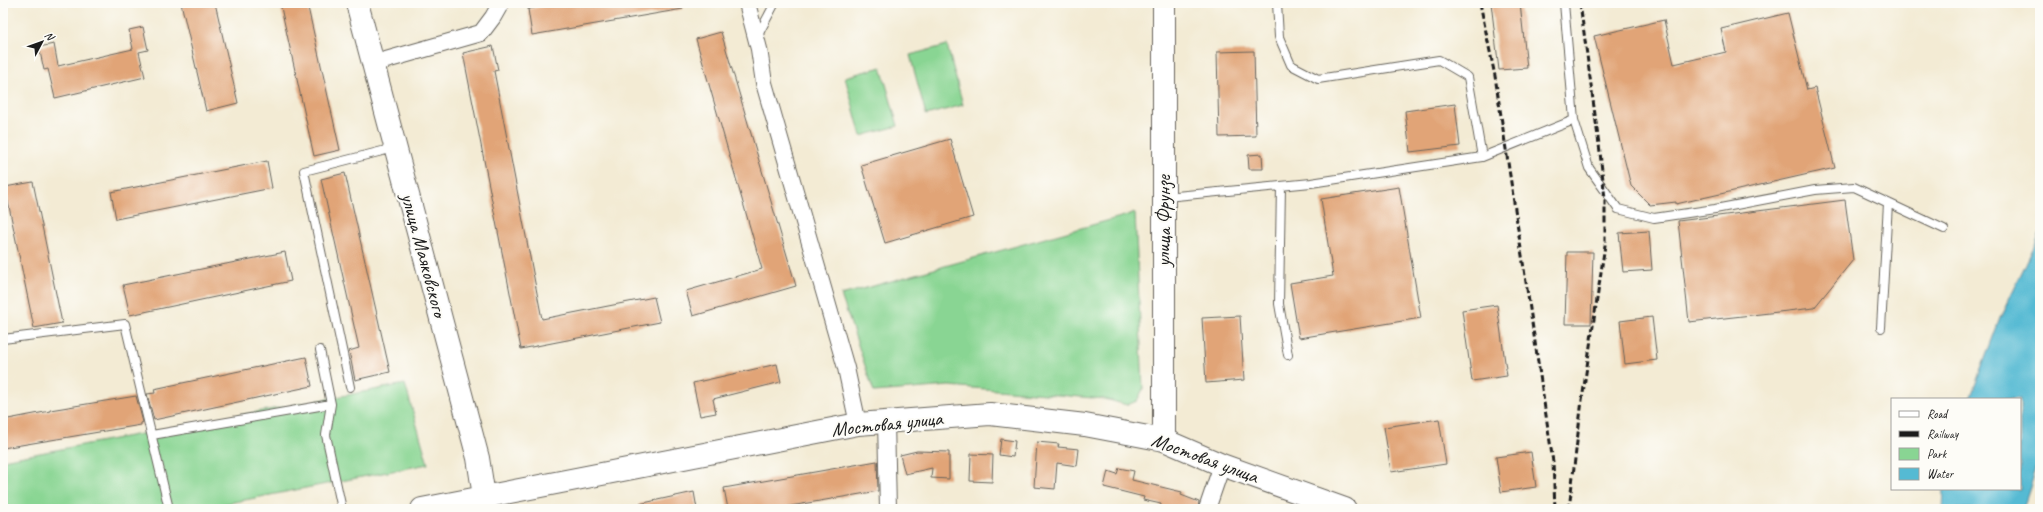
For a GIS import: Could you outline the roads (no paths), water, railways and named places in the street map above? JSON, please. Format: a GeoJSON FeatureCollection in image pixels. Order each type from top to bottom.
{"type":"FeatureCollection","features":[{"type":"Feature","properties":{"kind":"street","name":"улица Маяковского"},"geometry":{"type":"LineString","coordinates":[[357,3],[478,458],[485,503]]}},
{"type":"Feature","properties":{"kind":"street"},"geometry":{"type":"LineString","coordinates":[[372,64],[480,33],[487,27],[501,3]]}},
{"type":"Feature","properties":{"kind":"street"},"geometry":{"type":"LineString","coordinates":[[747,3],[756,39],[764,82],[846,368],[858,424]]}},
{"type":"Feature","properties":{"kind":"street","name":"улица Фрунзе"},"geometry":{"type":"LineString","coordinates":[[1164,3],[1164,440]]}},
{"type":"Feature","properties":{"kind":"street","name":"Мостовая улица"},"geometry":{"type":"LineString","coordinates":[[422,509],[485,503],[858,424],[990,414],[1085,425],[1164,440],[1222,465],[1345,509]]}},
{"type":"Feature","properties":{"kind":"street"},"geometry":{"type":"LineString","coordinates":[[886,421],[888,509]]}},
{"type":"Feature","properties":{"kind":"street"},"geometry":{"type":"LineString","coordinates":[[1207,509],[1222,465]]}},
{"type":"Feature","properties":{"kind":"lane"},"geometry":{"type":"LineString","coordinates":[[756,39],[775,3]]}},
{"type":"Feature","properties":{"kind":"lane"},"geometry":{"type":"LineString","coordinates":[[1277,3],[1279,37],[1291,65],[1318,79],[1439,60],[1468,77],[1482,157]]}},
{"type":"Feature","properties":{"kind":"lane"},"geometry":{"type":"LineString","coordinates":[[1564,3],[1574,120],[1589,168],[1618,209],[1654,218],[1715,209],[1815,190],[1854,188],[1944,229]]}},
{"type":"Feature","properties":{"kind":"lane"},"geometry":{"type":"LineString","coordinates":[[1163,197],[1311,183],[1482,157],[1574,120]]}},
{"type":"Feature","properties":{"kind":"lane"},"geometry":{"type":"LineString","coordinates":[[350,387],[304,171],[395,147]]}},
{"type":"Feature","properties":{"kind":"lane"},"geometry":{"type":"LineString","coordinates":[[1281,186],[1279,304],[1288,355]]}},
{"type":"Feature","properties":{"kind":"lane"},"geometry":{"type":"LineString","coordinates":[[1881,328],[1888,203]]}},
{"type":"Feature","properties":{"kind":"lane"},"geometry":{"type":"LineString","coordinates":[[3,340],[126,324],[169,509]]}},
{"type":"Feature","properties":{"kind":"lane"},"geometry":{"type":"LineString","coordinates":[[320,350],[331,404],[326,435],[342,509]]}},
{"type":"Feature","properties":{"kind":"lane"},"geometry":{"type":"LineString","coordinates":[[152,435],[331,404]]}},
{"type":"Feature","properties":{"kind":"water"},"geometry":{"type":"Polygon","coordinates":[[[2040,234],[2040,457],[2023,509],[1942,509],[1943,490],[2021,490],[2021,398],[1970,398],[2000,318],[2040,234]]]}},
{"type":"Feature","properties":{"kind":"railway"},"geometry":{"type":"LineString","coordinates":[[1480,3],[1495,76],[1553,462],[1555,509]]}},
{"type":"Feature","properties":{"kind":"railway"},"geometry":{"type":"LineString","coordinates":[[1569,509],[1582,400],[1605,245],[1605,199],[1580,3]]}}]}
